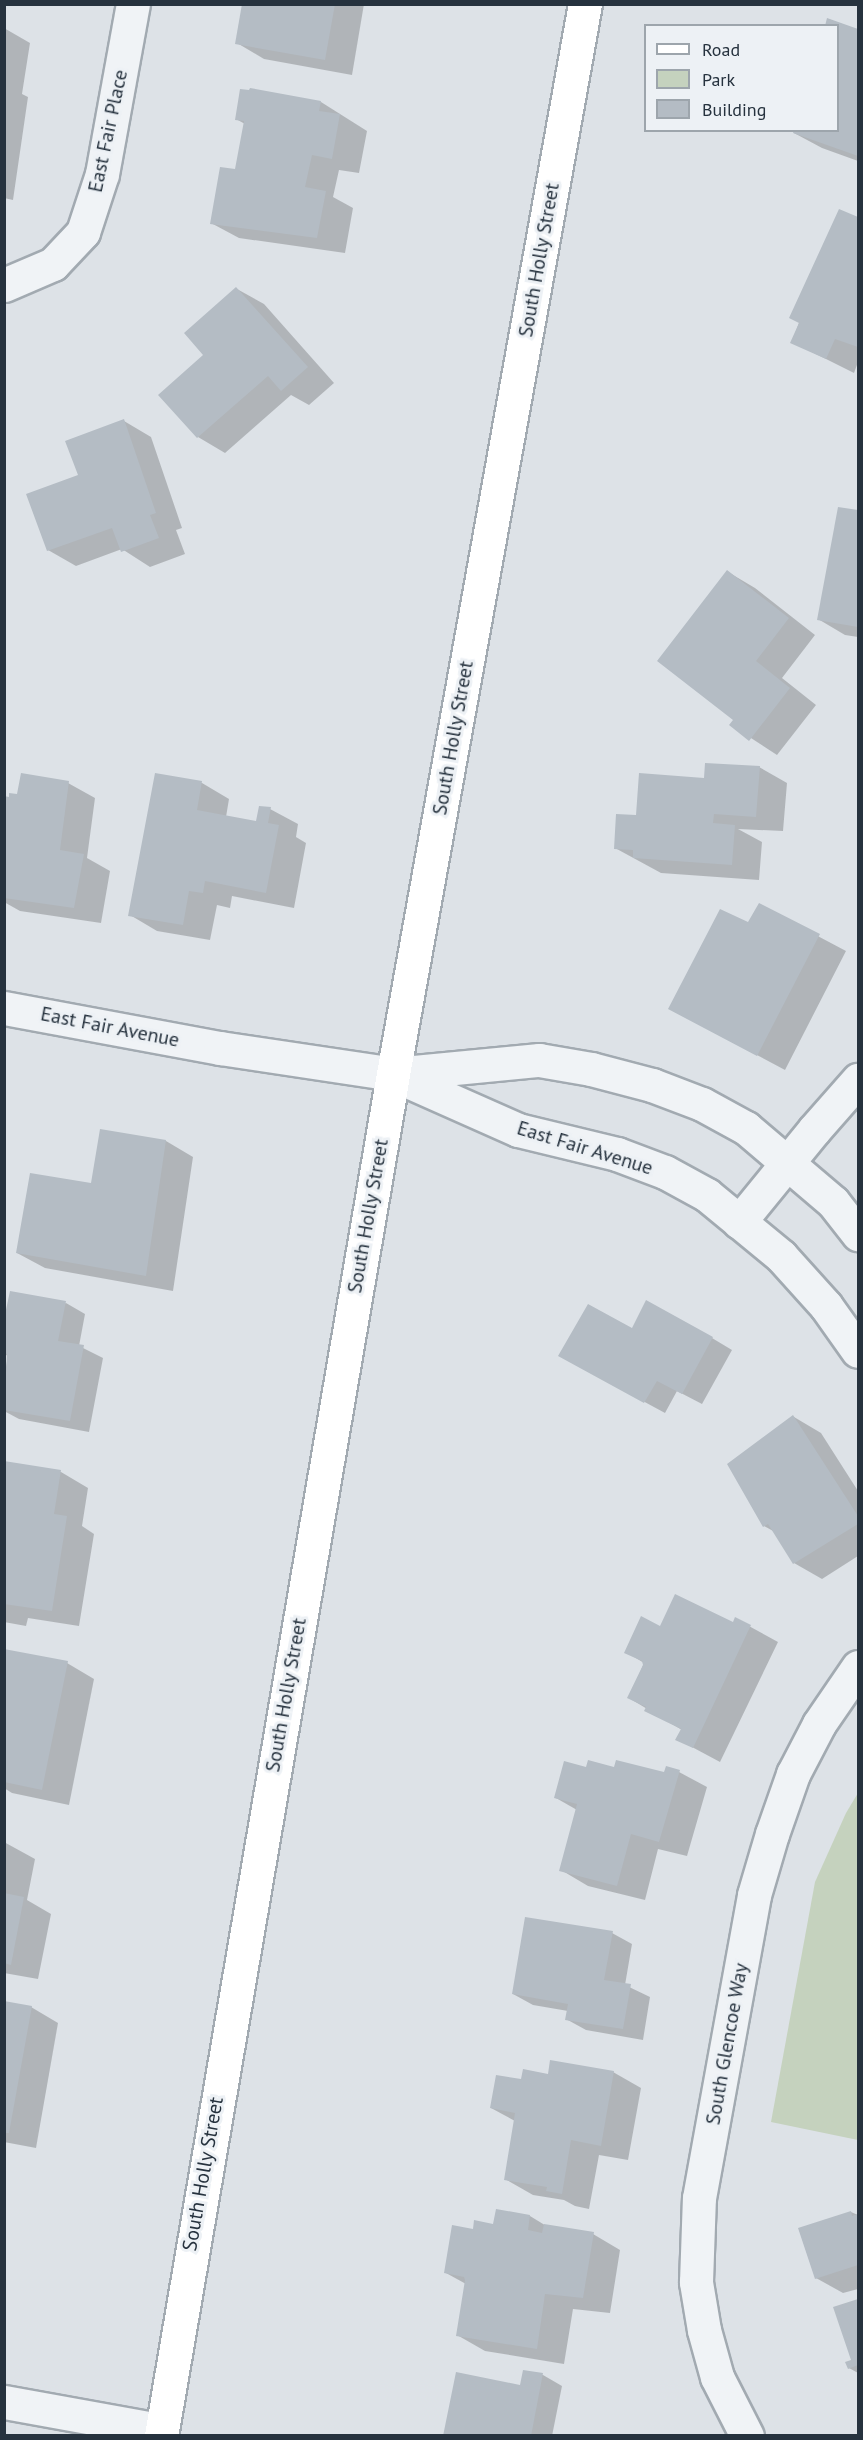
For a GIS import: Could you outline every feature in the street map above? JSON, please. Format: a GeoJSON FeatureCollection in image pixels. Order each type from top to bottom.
{"type":"FeatureCollection","features":[{"type":"Feature","properties":{"kind":"main road","name":"South Holly Street"},"geometry":{"type":"LineString","coordinates":[[159,2434],[393,1074],[585,4]]}},
{"type":"Feature","properties":{"kind":"street","name":"East Fair Place"},"geometry":{"type":"LineString","coordinates":[[4,285],[53,264],[83,232],[102,174],[133,4]]}},
{"type":"Feature","properties":{"kind":"street","name":"East Fair Avenue"},"geometry":{"type":"LineString","coordinates":[[4,1008],[220,1048],[393,1074],[539,1060],[591,1069],[652,1085],[702,1104],[746,1128],[834,1202],[858,1233]]}},
{"type":"Feature","properties":{"kind":"street","name":"East Fair Avenue"},"geometry":{"type":"LineString","coordinates":[[393,1074],[518,1130],[617,1154],[665,1172],[707,1195],[781,1256],[826,1306],[858,1351]]}},
{"type":"Feature","properties":{"kind":"street"},"geometry":{"type":"LineString","coordinates":[[740,1222],[787,1162],[858,1080]]}},
{"type":"Feature","properties":{"kind":"street","name":"South Glencoe Way"},"geometry":{"type":"LineString","coordinates":[[747,2436],[717,2377],[704,2330],[696,2282],[699,2198],[754,1895],[772,1834],[793,1774],[819,1724],[858,1667]]}},
{"type":"Feature","properties":{"kind":"street"},"geometry":{"type":"LineString","coordinates":[[4,2402],[159,2434]]}},
{"type":"Feature","properties":{"kind":"green space"},"geometry":{"type":"Polygon","coordinates":[[[858,1793],[858,2140],[771,2122],[815,1882],[846,1813],[858,1793]]]}},
{"type":"Feature","properties":{"kind":"building"},"geometry":{"type":"Polygon","coordinates":[[[242,4],[335,4],[325,60],[235,44],[242,4]]]}},
{"type":"Feature","properties":{"kind":"building"},"geometry":{"type":"Polygon","coordinates":[[[827,18],[858,29],[858,156],[793,133],[839,132],[839,24],[826,24],[827,18]]]}},
{"type":"Feature","properties":{"kind":"building"},"geometry":{"type":"Polygon","coordinates":[[[250,88],[321,101],[319,111],[340,114],[332,159],[312,155],[305,187],[326,191],[317,238],[210,224],[220,167],[235,169],[244,121],[235,120],[240,89],[249,90],[250,88]]]}},
{"type":"Feature","properties":{"kind":"building"},"geometry":{"type":"Polygon","coordinates":[[[839,209],[858,217],[858,347],[835,339],[826,359],[790,343],[799,323],[789,318],[839,209]]]}},
{"type":"Feature","properties":{"kind":"building"},"geometry":{"type":"Polygon","coordinates":[[[236,287],[308,367],[281,391],[268,376],[197,438],[158,395],[203,355],[184,333],[236,287]]]}},
{"type":"Feature","properties":{"kind":"building"},"geometry":{"type":"Polygon","coordinates":[[[124,419],[156,513],[150,515],[159,538],[121,552],[112,528],[47,551],[26,494],[78,475],[65,441],[124,419]]]}},
{"type":"Feature","properties":{"kind":"building"},"geometry":{"type":"Polygon","coordinates":[[[838,507],[858,510],[858,627],[817,620],[838,507]]]}},
{"type":"Feature","properties":{"kind":"building"},"geometry":{"type":"Polygon","coordinates":[[[727,570],[789,618],[756,661],[790,688],[749,741],[729,725],[733,720],[657,661],[727,570]]]}},
{"type":"Feature","properties":{"kind":"building"},"geometry":{"type":"Polygon","coordinates":[[[705,763],[760,766],[756,817],[714,814],[713,823],[735,825],[732,865],[633,858],[633,850],[614,849],[616,814],[636,815],[639,773],[704,778],[705,763]]]}},
{"type":"Feature","properties":{"kind":"building"},"geometry":{"type":"Polygon","coordinates":[[[21,773],[69,781],[60,850],[84,854],[74,908],[4,898],[4,796],[9,797],[9,793],[17,794],[21,773]]]}},
{"type":"Feature","properties":{"kind":"building"},"geometry":{"type":"Polygon","coordinates":[[[155,773],[202,781],[197,810],[256,821],[259,806],[271,807],[268,823],[279,825],[266,893],[205,881],[203,893],[189,891],[183,925],[128,916],[155,773]]]}},
{"type":"Feature","properties":{"kind":"building"},"geometry":{"type":"Polygon","coordinates":[[[759,903],[820,934],[757,1056],[668,1009],[720,909],[748,922],[759,903]]]}},
{"type":"Feature","properties":{"kind":"building"},"geometry":{"type":"Polygon","coordinates":[[[100,1129],[166,1140],[146,1276],[16,1253],[30,1173],[91,1183],[100,1129]]]}},
{"type":"Feature","properties":{"kind":"building"},"geometry":{"type":"Polygon","coordinates":[[[10,1291],[66,1301],[58,1341],[84,1345],[70,1421],[4,1410],[7,1354],[4,1353],[4,1319],[10,1291]]]}},
{"type":"Feature","properties":{"kind":"building"},"geometry":{"type":"Polygon","coordinates":[[[646,1300],[713,1337],[682,1394],[657,1381],[644,1403],[558,1356],[588,1304],[632,1328],[646,1300]]]}},
{"type":"Feature","properties":{"kind":"building"},"geometry":{"type":"Polygon","coordinates":[[[793,1415],[858,1516],[858,1524],[793,1564],[768,1524],[763,1527],[727,1464],[793,1415]]]}},
{"type":"Feature","properties":{"kind":"building"},"geometry":{"type":"Polygon","coordinates":[[[4,1461],[61,1470],[54,1514],[67,1516],[52,1611],[4,1604],[4,1461]]]}},
{"type":"Feature","properties":{"kind":"building"},"geometry":{"type":"Polygon","coordinates":[[[675,1594],[733,1622],[735,1617],[751,1625],[693,1748],[675,1740],[681,1729],[644,1711],[646,1707],[627,1698],[643,1665],[642,1661],[624,1653],[641,1616],[660,1626],[675,1594]]]}},
{"type":"Feature","properties":{"kind":"building"},"geometry":{"type":"Polygon","coordinates":[[[4,1649],[68,1661],[42,1790],[4,1782],[4,1649]]]}},
{"type":"Feature","properties":{"kind":"building"},"geometry":{"type":"Polygon","coordinates":[[[588,1760],[614,1767],[616,1760],[664,1772],[666,1766],[680,1770],[659,1842],[631,1834],[617,1886],[559,1871],[577,1804],[554,1798],[564,1761],[586,1767],[588,1760]]]}},
{"type":"Feature","properties":{"kind":"building"},"geometry":{"type":"Polygon","coordinates":[[[4,1893],[24,1897],[11,1965],[4,1963],[4,1893]]]}},
{"type":"Feature","properties":{"kind":"building"},"geometry":{"type":"Polygon","coordinates":[[[525,1917],[613,1931],[604,1980],[631,1984],[623,2029],[565,2020],[568,2004],[512,1994],[525,1917]]]}},
{"type":"Feature","properties":{"kind":"building"},"geometry":{"type":"Polygon","coordinates":[[[4,2001],[32,2006],[9,2133],[4,2133],[4,2001]]]}},
{"type":"Feature","properties":{"kind":"building"},"geometry":{"type":"Polygon","coordinates":[[[550,2060],[614,2071],[601,2146],[571,2140],[562,2194],[546,2191],[547,2187],[504,2180],[515,2113],[490,2108],[496,2075],[521,2079],[523,2069],[548,2074],[550,2060]]]}},
{"type":"Feature","properties":{"kind":"building"},"geometry":{"type":"Polygon","coordinates":[[[496,2209],[530,2215],[528,2230],[542,2233],[544,2224],[594,2232],[583,2298],[545,2294],[537,2349],[456,2336],[465,2280],[464,2277],[444,2273],[452,2225],[473,2229],[474,2220],[493,2224],[496,2209]]]}},
{"type":"Feature","properties":{"kind":"building"},"geometry":{"type":"Polygon","coordinates":[[[851,2211],[852,2216],[858,2214],[858,2265],[815,2279],[798,2228],[851,2211]]]}},
{"type":"Feature","properties":{"kind":"building"},"geometry":{"type":"Polygon","coordinates":[[[858,2299],[858,2365],[848,2369],[845,2362],[851,2360],[833,2307],[858,2299]]]}},
{"type":"Feature","properties":{"kind":"building"},"geometry":{"type":"Polygon","coordinates":[[[523,2370],[543,2373],[531,2436],[443,2436],[456,2372],[520,2385],[523,2370]]]}}]}
